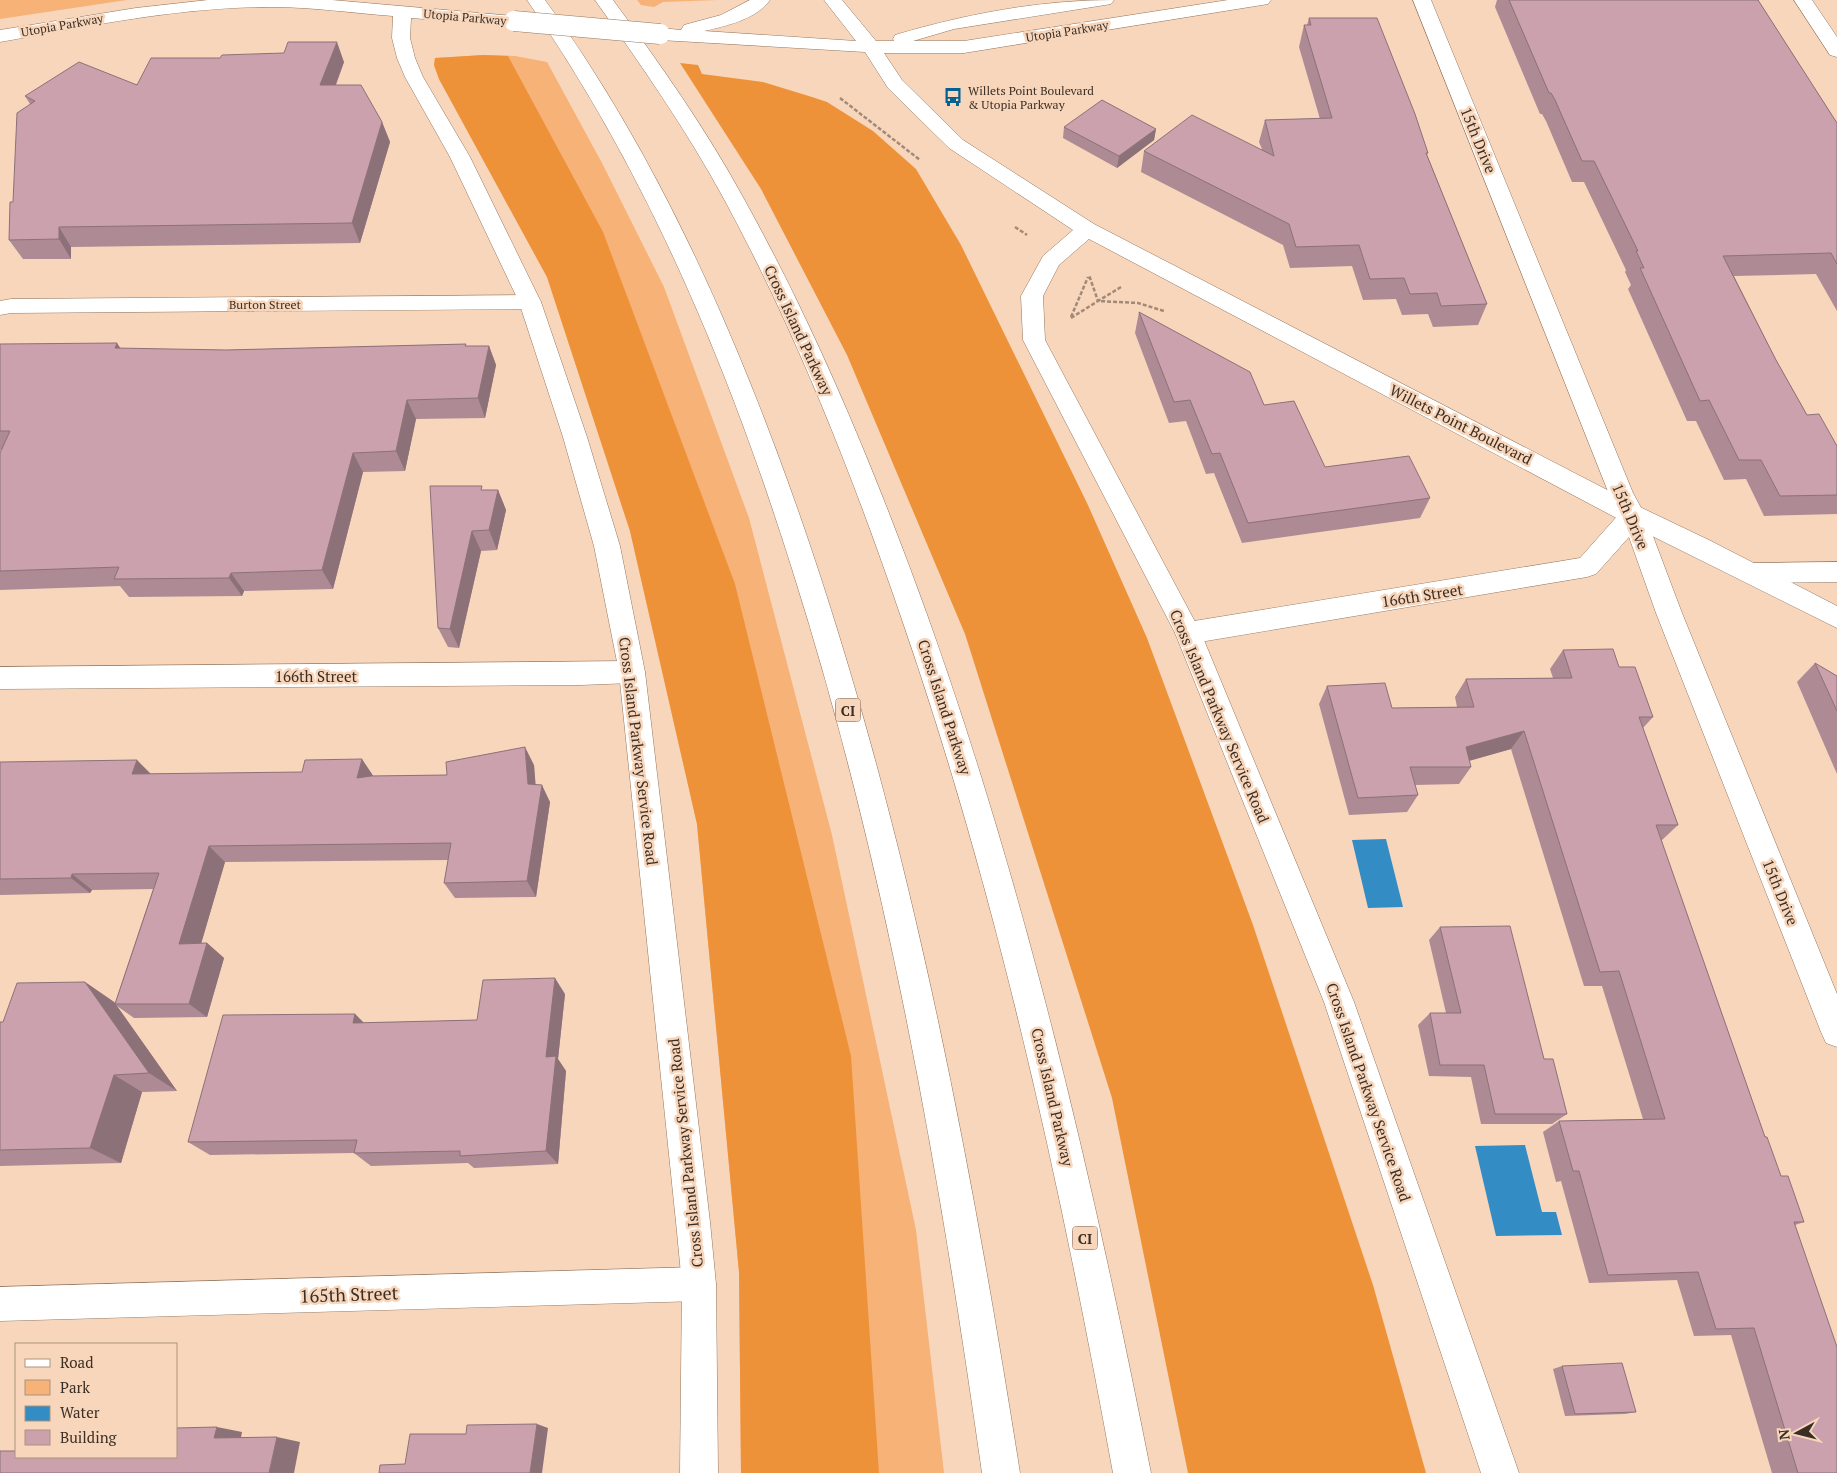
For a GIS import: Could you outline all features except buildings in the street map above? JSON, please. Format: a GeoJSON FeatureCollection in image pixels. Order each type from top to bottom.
{"type":"FeatureCollection","features":[{"type":"Feature","properties":{"kind":"main road","name":"CI"},"geometry":{"type":"LineString","coordinates":[[536,0],[577,62],[621,136],[655,198],[694,278],[751,413],[808,575],[846,704],[904,930],[957,1197],[1001,1473]]}},
{"type":"Feature","properties":{"kind":"main road","name":"Cross Island Parkway"},"geometry":{"type":"LineString","coordinates":[[604,0],[681,110],[724,182],[766,260],[812,355],[853,451],[916,617],[985,834],[1034,1012],[1082,1226],[1132,1473]]}},
{"type":"Feature","properties":{"kind":"main road"},"geometry":{"type":"LineString","coordinates":[[660,34],[688,30],[723,20],[750,8],[762,0]]}},
{"type":"Feature","properties":{"kind":"main road"},"geometry":{"type":"LineString","coordinates":[[833,0],[871,48],[895,84],[956,144],[1087,229]]}},
{"type":"Feature","properties":{"kind":"main road","name":"Utopia Parkway"},"geometry":{"type":"LineString","coordinates":[[871,48],[952,24],[1105,0]]}},
{"type":"Feature","properties":{"kind":"main road","name":"Utopia Parkway"},"geometry":{"type":"LineString","coordinates":[[0,36],[110,17],[232,4],[303,3],[660,34],[871,48],[964,48],[1262,0]]}},
{"type":"Feature","properties":{"kind":"main road","name":"15th Drive"},"geometry":{"type":"LineString","coordinates":[[1422,0],[1606,455],[1633,515],[1669,613],[1837,1032]]}},
{"type":"Feature","properties":{"kind":"main road"},"geometry":{"type":"LineString","coordinates":[[1803,0],[1837,51]]}},
{"type":"Feature","properties":{"kind":"main road","name":"Cross Island Parkway Service Road"},"geometry":{"type":"LineString","coordinates":[[402,11],[401,38],[406,58],[460,157],[530,302],[575,437],[607,546],[632,672],[699,1284],[699,1473]]}},
{"type":"Feature","properties":{"kind":"main road","name":"Willets Point Boulevard"},"geometry":{"type":"LineString","coordinates":[[1087,229],[1633,515],[1837,618]]}},
{"type":"Feature","properties":{"kind":"main road","name":"Cross Island Parkway Service Road"},"geometry":{"type":"LineString","coordinates":[[1087,229],[1052,261],[1032,296],[1034,340],[1188,633],[1340,1002],[1500,1473]]}},
{"type":"Feature","properties":{"kind":"main road","name":"Burton Street"},"geometry":{"type":"LineString","coordinates":[[0,308],[21,306],[530,302]]}},
{"type":"Feature","properties":{"kind":"main road","name":"166th Street"},"geometry":{"type":"LineString","coordinates":[[1188,633],[1587,567],[1633,515]]}},
{"type":"Feature","properties":{"kind":"main road"},"geometry":{"type":"LineString","coordinates":[[1750,573],[1837,572]]}},
{"type":"Feature","properties":{"kind":"main road","name":"166th Street"},"geometry":{"type":"LineString","coordinates":[[0,678],[632,672]]}},
{"type":"Feature","properties":{"kind":"main road","name":"165th Street"},"geometry":{"type":"LineString","coordinates":[[0,1304],[699,1284]]}},
{"type":"Feature","properties":{"kind":"path"},"geometry":{"type":"LineString","coordinates":[[840,98],[864,115],[900,146]]}},
{"type":"Feature","properties":{"kind":"path"},"geometry":{"type":"LineString","coordinates":[[1098,300],[1089,275],[1071,318],[1122,286]]}},
{"type":"Feature","properties":{"kind":"path"},"geometry":{"type":"LineString","coordinates":[[1098,300],[1138,303],[1165,312]]}},
{"type":"Feature","properties":{"kind":"green space"},"geometry":{"type":"Polygon","coordinates":[[[0,0],[127,0],[0,19],[0,0]]]}},
{"type":"Feature","properties":{"kind":"green space"},"geometry":{"type":"Polygon","coordinates":[[[637,0],[718,0],[663,2],[654,7],[641,5],[637,0]]]}},
{"type":"Feature","properties":{"kind":"green space"},"geometry":{"type":"Polygon","coordinates":[[[484,55],[515,56],[547,62],[602,163],[664,287],[749,518],[832,835],[916,1230],[944,1473],[741,1473],[739,1272],[697,824],[630,531],[547,277],[439,79],[434,65],[435,58],[484,55]]]}},
{"type":"Feature","properties":{"kind":"shaded area"},"geometry":{"type":"Polygon","coordinates":[[[484,55],[508,56],[603,232],[735,584],[851,1056],[879,1473],[741,1473],[739,1272],[697,824],[630,531],[547,277],[439,79],[434,65],[435,58],[484,55]]]}},
{"type":"Feature","properties":{"kind":"shaded area"},"geometry":{"type":"Polygon","coordinates":[[[680,63],[698,65],[702,74],[763,82],[827,102],[873,131],[916,169],[961,245],[1087,503],[1147,638],[1253,925],[1373,1285],[1426,1473],[1188,1473],[1112,1098],[965,634],[847,355],[761,189],[680,63]]]}},
{"type":"Feature","properties":{"kind":"water"},"geometry":{"type":"Polygon","coordinates":[[[1386,839],[1403,907],[1368,908],[1352,840],[1386,839]]]}},
{"type":"Feature","properties":{"kind":"water"},"geometry":{"type":"Polygon","coordinates":[[[1525,1145],[1542,1212],[1556,1212],[1562,1235],[1496,1236],[1475,1146],[1525,1145]]]}},
{"type":"Feature","properties":{"kind":"place","name":"Willets Point Boulevard & Utopia Parkway"},"geometry":{"type":"Point","coordinates":[953,97]}}]}
